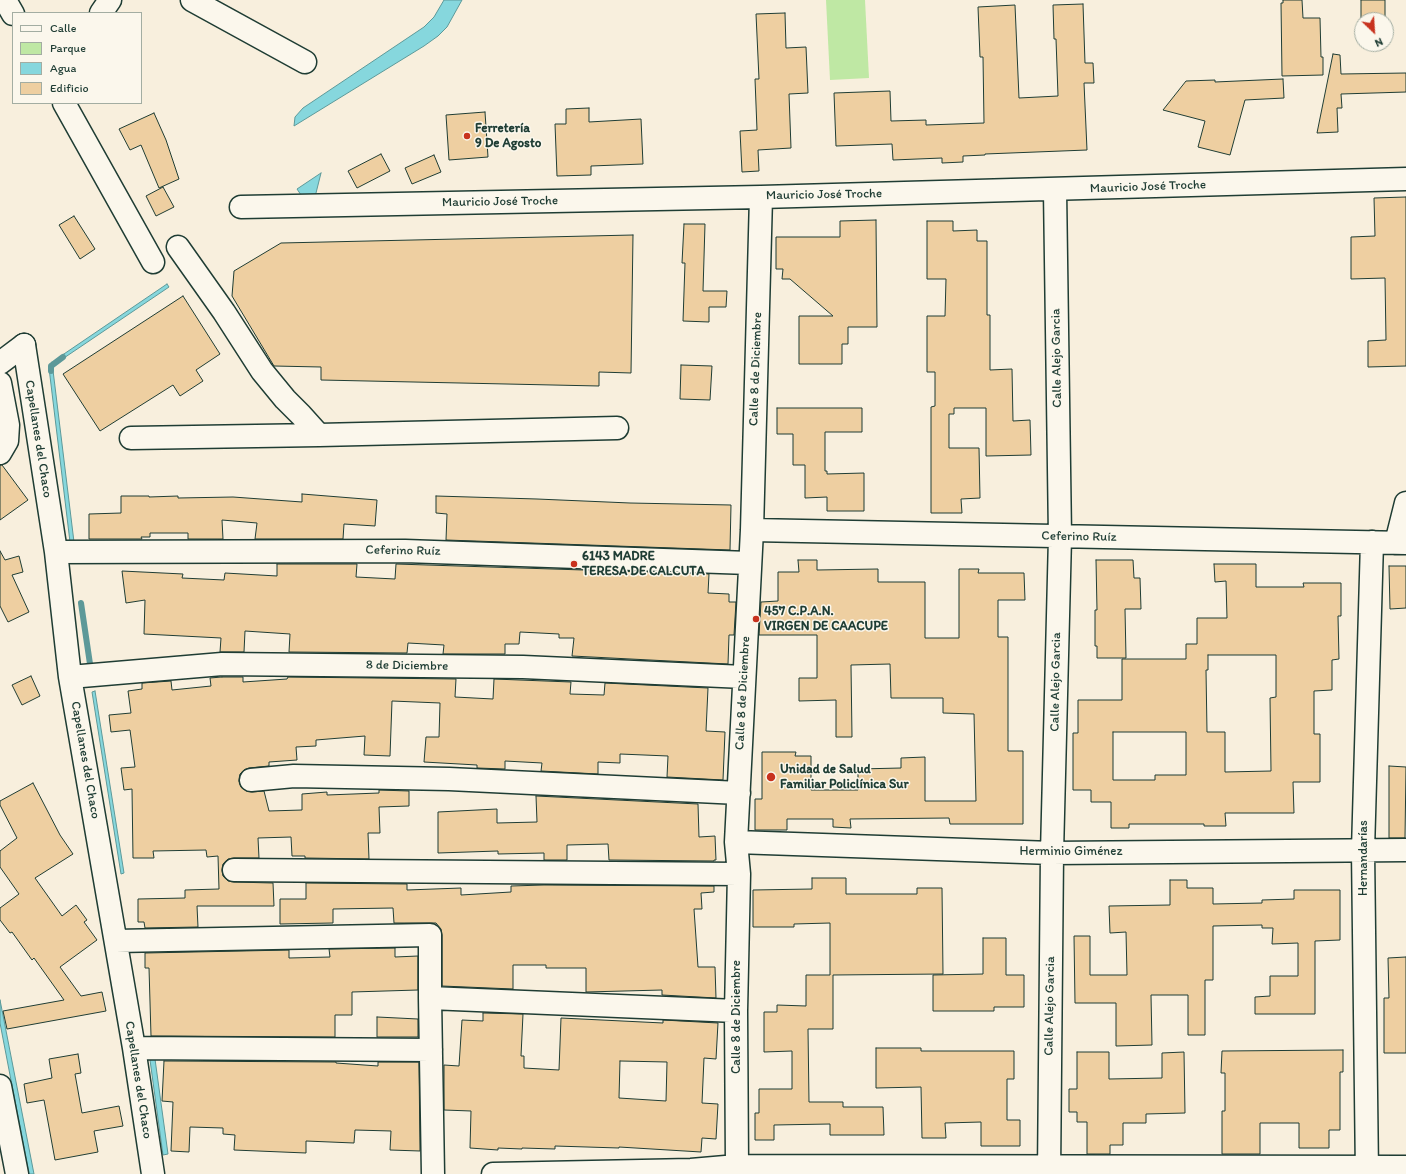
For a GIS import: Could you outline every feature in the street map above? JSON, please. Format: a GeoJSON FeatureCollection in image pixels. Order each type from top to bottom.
{"type":"FeatureCollection","features":[{"type":"Feature","properties":{"kind":"street"},"geometry":{"type":"LineString","coordinates":[[5,0],[12,12]]}},
{"type":"Feature","properties":{"kind":"street"},"geometry":{"type":"LineString","coordinates":[[102,12],[110,0]]}},
{"type":"Feature","properties":{"kind":"street"},"geometry":{"type":"LineString","coordinates":[[192,0],[305,62]]}},
{"type":"Feature","properties":{"kind":"street"},"geometry":{"type":"LineString","coordinates":[[65,104],[153,262]]}},
{"type":"Feature","properties":{"kind":"street","name":"Mauricio José Troche"},"geometry":{"type":"LineString","coordinates":[[241,207],[1055,190],[1406,179]]}},
{"type":"Feature","properties":{"kind":"street","name":"Calle Alejo Garcia"},"geometry":{"type":"LineString","coordinates":[[1049,1170],[1052,853],[1060,537],[1055,190]]}},
{"type":"Feature","properties":{"kind":"street","name":"Calle 8 de Diciembre"},"geometry":{"type":"LineString","coordinates":[[737,1166],[736,1011],[739,874],[736,842],[749,563],[752,530],[761,197]]}},
{"type":"Feature","properties":{"kind":"street"},"geometry":{"type":"LineString","coordinates":[[178,247],[224,312],[262,371],[285,399],[319,435]]}},
{"type":"Feature","properties":{"kind":"street","name":"Capellanes del Chaco"},"geometry":{"type":"LineString","coordinates":[[0,363],[24,345],[56,552],[70,677],[134,1048],[153,1174]]}},
{"type":"Feature","properties":{"kind":"street"},"geometry":{"type":"LineString","coordinates":[[0,453],[7,441],[8,425],[1,395]]}},
{"type":"Feature","properties":{"kind":"street"},"geometry":{"type":"LineString","coordinates":[[131,438],[617,428]]}},
{"type":"Feature","properties":{"kind":"street"},"geometry":{"type":"LineString","coordinates":[[1401,543],[1406,503]]}},
{"type":"Feature","properties":{"kind":"street","name":"Ceferino Ruíz"},"geometry":{"type":"LineString","coordinates":[[752,530],[1401,543]]}},
{"type":"Feature","properties":{"kind":"street","name":"Hernandarías"},"geometry":{"type":"LineString","coordinates":[[1367,1171],[1363,850],[1372,542]]}},
{"type":"Feature","properties":{"kind":"street","name":"Ceferino Ruíz"},"geometry":{"type":"LineString","coordinates":[[56,552],[405,550],[749,563]]}},
{"type":"Feature","properties":{"kind":"street","name":"8 de Diciembre"},"geometry":{"type":"LineString","coordinates":[[70,677],[222,664],[523,667],[744,677]]}},
{"type":"Feature","properties":{"kind":"street"},"geometry":{"type":"LineString","coordinates":[[251,780],[294,776],[449,780],[739,793]]}},
{"type":"Feature","properties":{"kind":"street","name":"Herminio Giménez"},"geometry":{"type":"LineString","coordinates":[[736,842],[1052,853],[1406,850]]}},
{"type":"Feature","properties":{"kind":"street"},"geometry":{"type":"LineString","coordinates":[[234,870],[739,874]]}},
{"type":"Feature","properties":{"kind":"street"},"geometry":{"type":"LineString","coordinates":[[116,941],[430,935],[433,1174]]}},
{"type":"Feature","properties":{"kind":"street"},"geometry":{"type":"LineString","coordinates":[[430,998],[736,1011]]}},
{"type":"Feature","properties":{"kind":"street"},"geometry":{"type":"LineString","coordinates":[[134,1048],[431,1050]]}},
{"type":"Feature","properties":{"kind":"street"},"geometry":{"type":"LineString","coordinates":[[0,1086],[17,1174]]}},
{"type":"Feature","properties":{"kind":"street"},"geometry":{"type":"LineString","coordinates":[[493,1174],[691,1172],[737,1166],[1049,1170],[1367,1171],[1406,1167]]}},
{"type":"Feature","properties":{"kind":"green space"},"geometry":{"type":"Polygon","coordinates":[[[826,0],[865,0],[869,78],[830,80],[826,0]]]}},
{"type":"Feature","properties":{"kind":"water"},"geometry":{"type":"Polygon","coordinates":[[[444,0],[462,0],[447,27],[438,36],[294,126],[295,117],[303,108],[424,27],[434,17],[444,0]]]}},
{"type":"Feature","properties":{"kind":"water"},"geometry":{"type":"Polygon","coordinates":[[[321,173],[316,193],[314,196],[305,201],[297,189],[321,173]]]}},
{"type":"Feature","properties":{"kind":"water"},"geometry":{"type":"Polygon","coordinates":[[[167,284],[169,287],[58,362],[58,358],[167,284]]]}},
{"type":"Feature","properties":{"kind":"water"},"geometry":{"type":"Polygon","coordinates":[[[52,362],[74,542],[70,542],[49,368],[52,362]]]}},
{"type":"Feature","properties":{"kind":"water"},"geometry":{"type":"Polygon","coordinates":[[[95,691],[124,873],[121,874],[92,692],[95,691]]]}},
{"type":"Feature","properties":{"kind":"water"},"geometry":{"type":"Polygon","coordinates":[[[0,1000],[34,1174],[29,1174],[0,1023],[0,1000]]]}},
{"type":"Feature","properties":{"kind":"water"},"geometry":{"type":"Polygon","coordinates":[[[155,1059],[168,1154],[163,1155],[150,1060],[155,1059]]]}},
{"type":"Feature","properties":{"kind":"building"},"geometry":{"type":"Polygon","coordinates":[[[1283,0],[1302,0],[1303,18],[1320,18],[1323,75],[1282,76],[1281,3],[1283,3],[1283,0]]]}},
{"type":"Feature","properties":{"kind":"building"},"geometry":{"type":"Polygon","coordinates":[[[1361,0],[1385,0],[1385,12],[1361,12],[1361,0]]]}},
{"type":"Feature","properties":{"kind":"building"},"geometry":{"type":"Polygon","coordinates":[[[1083,4],[1085,63],[1093,63],[1094,83],[1084,83],[1087,150],[985,154],[963,156],[963,162],[942,163],[942,158],[893,160],[892,144],[836,146],[834,93],[890,91],[891,121],[926,120],[926,125],[984,123],[983,57],[980,57],[978,7],[1015,5],[1019,98],[1058,96],[1053,5],[1083,4]]]}},
{"type":"Feature","properties":{"kind":"building"},"geometry":{"type":"Polygon","coordinates":[[[785,13],[786,48],[806,47],[808,93],[789,94],[791,148],[758,150],[759,171],[742,172],[740,131],[757,130],[755,79],[759,79],[756,14],[785,13]]]}},
{"type":"Feature","properties":{"kind":"building"},"geometry":{"type":"Polygon","coordinates":[[[1333,54],[1340,55],[1341,74],[1406,73],[1406,92],[1341,94],[1342,108],[1337,108],[1338,132],[1317,133],[1333,54]]]}},
{"type":"Feature","properties":{"kind":"building"},"geometry":{"type":"Polygon","coordinates":[[[1283,79],[1284,98],[1245,100],[1230,155],[1198,147],[1205,121],[1163,110],[1186,81],[1215,80],[1215,82],[1283,79]]]}},
{"type":"Feature","properties":{"kind":"building"},"geometry":{"type":"Polygon","coordinates":[[[589,108],[589,122],[641,119],[643,164],[591,166],[591,175],[557,176],[555,124],[566,124],[566,109],[589,108]]]}},
{"type":"Feature","properties":{"kind":"building","name":"Ferretería 9 De Agosto"},"geometry":{"type":"Polygon","coordinates":[[[485,112],[488,157],[449,160],[446,115],[485,112]]]}},
{"type":"Feature","properties":{"kind":"building"},"geometry":{"type":"Polygon","coordinates":[[[154,113],[166,140],[179,179],[159,188],[141,145],[130,150],[119,129],[154,113]]]}},
{"type":"Feature","properties":{"kind":"building"},"geometry":{"type":"Polygon","coordinates":[[[381,154],[390,171],[357,188],[348,171],[381,154]]]}},
{"type":"Feature","properties":{"kind":"building"},"geometry":{"type":"Polygon","coordinates":[[[434,155],[441,172],[412,184],[405,168],[434,155]]]}},
{"type":"Feature","properties":{"kind":"building"},"geometry":{"type":"Polygon","coordinates":[[[163,187],[174,207],[156,216],[146,196],[163,187]]]}},
{"type":"Feature","properties":{"kind":"building"},"geometry":{"type":"Polygon","coordinates":[[[1406,197],[1406,366],[1368,367],[1368,341],[1386,340],[1385,278],[1351,279],[1351,237],[1375,236],[1374,198],[1406,197]]]}},
{"type":"Feature","properties":{"kind":"building"},"geometry":{"type":"Polygon","coordinates":[[[74,216],[95,249],[80,259],[59,225],[74,216]]]}},
{"type":"Feature","properties":{"kind":"building"},"geometry":{"type":"Polygon","coordinates":[[[876,220],[877,327],[848,327],[848,344],[842,344],[842,364],[799,364],[799,316],[833,316],[790,279],[782,279],[783,269],[776,269],[776,237],[840,237],[840,221],[876,220]]]}},
{"type":"Feature","properties":{"kind":"building"},"geometry":{"type":"Polygon","coordinates":[[[927,221],[953,221],[953,231],[977,230],[977,241],[987,241],[987,315],[990,315],[990,370],[1012,369],[1013,421],[1030,420],[1031,455],[986,456],[986,408],[954,408],[954,414],[949,414],[949,448],[979,448],[980,498],[961,499],[962,513],[931,513],[931,407],[935,406],[935,372],[927,372],[927,316],[945,316],[946,279],[927,279],[927,221]]]}},
{"type":"Feature","properties":{"kind":"building"},"geometry":{"type":"Polygon","coordinates":[[[684,224],[705,224],[703,291],[727,291],[726,307],[709,307],[709,322],[683,321],[685,263],[682,263],[684,224]]]}},
{"type":"Feature","properties":{"kind":"building"},"geometry":{"type":"Polygon","coordinates":[[[633,235],[631,373],[599,372],[599,386],[321,380],[321,367],[274,366],[232,296],[234,271],[281,243],[633,235]]]}},
{"type":"Feature","properties":{"kind":"building"},"geometry":{"type":"Polygon","coordinates":[[[183,296],[220,354],[196,370],[203,381],[180,396],[173,385],[100,431],[63,374],[183,296]]]}},
{"type":"Feature","properties":{"kind":"building"},"geometry":{"type":"Polygon","coordinates":[[[681,365],[712,366],[710,400],[680,399],[681,365]]]}},
{"type":"Feature","properties":{"kind":"building"},"geometry":{"type":"Polygon","coordinates":[[[777,408],[862,408],[862,432],[825,432],[825,471],[827,471],[827,474],[864,473],[864,511],[827,511],[827,497],[805,498],[805,465],[793,465],[793,434],[777,434],[777,408]]]}},
{"type":"Feature","properties":{"kind":"building"},"geometry":{"type":"Polygon","coordinates":[[[0,465],[2,465],[28,500],[0,520],[0,465]]]}},
{"type":"Feature","properties":{"kind":"building"},"geometry":{"type":"Polygon","coordinates":[[[302,494],[377,500],[375,526],[344,524],[343,539],[255,539],[257,523],[222,520],[223,539],[188,539],[188,533],[150,533],[150,537],[141,537],[142,539],[89,539],[89,514],[121,513],[121,496],[178,496],[178,498],[233,497],[302,502],[302,494]]]}},
{"type":"Feature","properties":{"kind":"building"},"geometry":{"type":"Polygon","coordinates":[[[436,496],[731,505],[730,550],[446,540],[447,514],[436,513],[436,496]]]}},
{"type":"Feature","properties":{"kind":"building"},"geometry":{"type":"Polygon","coordinates":[[[0,551],[5,560],[19,556],[23,572],[12,575],[29,612],[8,622],[0,606],[0,551]]]}},
{"type":"Feature","properties":{"kind":"building"},"geometry":{"type":"Polygon","coordinates":[[[798,560],[817,560],[817,570],[878,569],[878,582],[925,582],[925,638],[959,638],[959,569],[979,569],[978,573],[1024,573],[1025,600],[998,600],[998,637],[1008,637],[1008,751],[1023,751],[1023,824],[950,824],[949,818],[850,819],[851,828],[833,827],[833,819],[787,819],[787,830],[755,830],[755,799],[762,799],[762,752],[796,752],[795,756],[811,756],[811,790],[858,790],[858,769],[901,768],[901,758],[925,757],[925,801],[976,801],[974,714],[943,713],[943,698],[891,698],[890,664],[851,665],[852,737],[836,737],[836,700],[799,701],[799,678],[817,678],[817,635],[759,635],[761,602],[778,601],[778,572],[799,572],[798,560]]]}},
{"type":"Feature","properties":{"kind":"building"},"geometry":{"type":"Polygon","coordinates":[[[1096,560],[1133,560],[1134,578],[1140,578],[1141,609],[1125,609],[1126,658],[1097,658],[1097,646],[1095,646],[1095,610],[1097,610],[1096,560]]]}},
{"type":"Feature","properties":{"kind":"building"},"geometry":{"type":"Polygon","coordinates":[[[277,564],[357,564],[356,577],[395,579],[396,564],[709,574],[708,593],[729,594],[729,602],[736,602],[734,635],[729,635],[728,664],[572,656],[574,638],[559,638],[559,634],[520,632],[519,644],[505,644],[505,654],[443,654],[444,645],[408,643],[407,653],[289,652],[290,634],[245,631],[244,652],[220,652],[221,638],[144,634],[145,600],[126,603],[122,571],[183,574],[182,578],[224,580],[225,573],[277,576],[277,564]]]}},
{"type":"Feature","properties":{"kind":"building"},"geometry":{"type":"Polygon","coordinates":[[[1214,564],[1256,564],[1256,587],[1304,587],[1303,583],[1341,583],[1341,616],[1338,616],[1339,659],[1332,660],[1332,690],[1314,691],[1314,734],[1320,734],[1320,782],[1293,782],[1294,813],[1225,813],[1226,826],[1204,826],[1204,824],[1129,824],[1129,828],[1111,828],[1111,802],[1091,802],[1091,790],[1073,790],[1073,733],[1078,733],[1078,700],[1122,700],[1122,659],[1186,659],[1186,644],[1197,644],[1197,618],[1227,618],[1226,581],[1215,582],[1214,564]],[[1208,655],[1208,670],[1206,670],[1207,732],[1225,732],[1225,772],[1271,771],[1270,698],[1276,697],[1276,655],[1208,655]],[[1113,732],[1113,780],[1155,780],[1155,775],[1186,775],[1186,732],[1113,732]]]}},
{"type":"Feature","properties":{"kind":"building"},"geometry":{"type":"Polygon","coordinates":[[[1389,566],[1406,566],[1406,608],[1390,609],[1389,566]]]}},
{"type":"Feature","properties":{"kind":"building"},"geometry":{"type":"Polygon","coordinates":[[[31,676],[40,696],[22,705],[12,685],[31,676]]]}},
{"type":"Feature","properties":{"kind":"building"},"geometry":{"type":"Polygon","coordinates":[[[243,677],[243,682],[287,679],[288,677],[456,679],[455,697],[493,699],[494,679],[571,682],[570,694],[604,695],[605,683],[708,688],[706,731],[725,732],[723,780],[667,777],[668,756],[620,754],[620,763],[598,762],[598,774],[541,771],[542,763],[505,761],[505,769],[477,768],[477,765],[424,762],[426,737],[439,737],[440,703],[392,701],[390,756],[364,755],[365,736],[316,740],[316,746],[296,747],[297,760],[269,762],[269,766],[249,768],[240,774],[239,781],[241,787],[246,791],[264,791],[269,811],[302,810],[302,794],[327,792],[327,795],[379,793],[379,790],[409,791],[409,806],[379,807],[380,833],[368,833],[369,859],[305,858],[305,856],[292,856],[291,837],[258,838],[259,858],[228,859],[223,864],[223,876],[228,881],[234,882],[273,883],[274,906],[197,906],[198,927],[145,928],[144,922],[138,922],[138,899],[185,898],[185,890],[219,889],[218,856],[207,857],[206,850],[153,851],[154,858],[133,858],[132,789],[124,790],[121,768],[135,767],[130,730],[111,732],[109,715],[131,713],[128,691],[142,689],[142,683],[171,681],[172,690],[211,686],[210,678],[243,677]]]}},
{"type":"Feature","properties":{"kind":"building"},"geometry":{"type":"Polygon","coordinates":[[[1389,766],[1406,767],[1405,838],[1389,838],[1389,766]]]}},
{"type":"Feature","properties":{"kind":"building"},"geometry":{"type":"Polygon","coordinates":[[[33,783],[60,835],[73,854],[35,878],[62,916],[76,905],[87,920],[84,922],[97,940],[60,967],[81,996],[102,992],[106,1011],[7,1029],[3,1011],[64,1000],[34,958],[32,960],[12,932],[10,933],[0,920],[0,908],[19,894],[0,867],[0,851],[17,838],[0,805],[0,801],[33,783]]]}},
{"type":"Feature","properties":{"kind":"building"},"geometry":{"type":"Polygon","coordinates":[[[536,796],[698,804],[699,837],[715,836],[716,860],[609,860],[608,844],[567,845],[567,860],[544,860],[544,853],[498,854],[498,851],[438,853],[438,812],[497,809],[497,823],[537,822],[536,796]]]}},
{"type":"Feature","properties":{"kind":"building"},"geometry":{"type":"Polygon","coordinates":[[[812,878],[846,878],[846,894],[917,894],[917,888],[942,888],[943,974],[833,975],[833,1029],[808,1029],[809,1102],[843,1102],[843,1107],[883,1107],[884,1135],[830,1135],[830,1124],[774,1125],[774,1140],[755,1140],[755,1113],[759,1113],[759,1089],[792,1089],[792,1051],[764,1052],[764,1012],[777,1012],[777,1005],[806,1006],[806,975],[830,975],[830,923],[794,924],[794,927],[753,927],[753,890],[812,889],[812,878]]]}},
{"type":"Feature","properties":{"kind":"building"},"geometry":{"type":"Polygon","coordinates":[[[1170,880],[1187,880],[1187,888],[1213,888],[1213,904],[1262,903],[1262,900],[1294,899],[1294,890],[1340,890],[1340,940],[1315,941],[1315,1014],[1255,1014],[1255,997],[1270,996],[1270,976],[1298,976],[1298,943],[1272,944],[1273,928],[1262,928],[1262,925],[1213,926],[1213,980],[1205,980],[1205,1035],[1188,1035],[1188,995],[1151,995],[1152,1045],[1116,1046],[1116,1003],[1075,1003],[1074,936],[1090,936],[1090,975],[1127,975],[1126,932],[1110,933],[1109,906],[1170,905],[1170,880]]]}},
{"type":"Feature","properties":{"kind":"building"},"geometry":{"type":"Polygon","coordinates":[[[306,883],[407,884],[407,890],[461,888],[461,895],[511,892],[511,886],[714,886],[714,892],[701,893],[702,909],[694,909],[698,967],[715,967],[716,998],[662,995],[662,990],[586,992],[586,968],[546,968],[546,965],[513,965],[513,989],[442,986],[442,935],[441,929],[436,923],[394,923],[393,908],[333,909],[333,923],[280,924],[280,899],[306,899],[306,883]]]}},
{"type":"Feature","properties":{"kind":"building"},"geometry":{"type":"Polygon","coordinates":[[[983,938],[1006,938],[1006,975],[1024,975],[1024,1007],[994,1007],[994,1011],[933,1011],[933,975],[983,974],[983,938]]]}},
{"type":"Feature","properties":{"kind":"building"},"geometry":{"type":"Polygon","coordinates":[[[395,948],[395,957],[418,956],[418,990],[352,992],[352,1015],[335,1015],[335,1037],[151,1036],[149,968],[145,968],[145,953],[289,950],[289,958],[330,957],[329,949],[395,948]]]}},
{"type":"Feature","properties":{"kind":"building"},"geometry":{"type":"Polygon","coordinates":[[[1406,957],[1406,1053],[1384,1053],[1384,998],[1389,998],[1388,958],[1406,957]]]}},
{"type":"Feature","properties":{"kind":"building"},"geometry":{"type":"Polygon","coordinates":[[[483,1013],[523,1014],[521,1056],[524,1056],[524,1068],[559,1070],[561,1018],[663,1023],[663,1020],[718,1023],[716,1059],[704,1058],[702,1103],[718,1104],[716,1139],[702,1138],[701,1152],[619,1147],[555,1146],[555,1149],[498,1148],[498,1150],[470,1148],[471,1111],[444,1110],[444,1065],[459,1066],[462,1020],[483,1021],[483,1013]],[[620,1061],[619,1098],[666,1101],[667,1062],[620,1061]]]}},
{"type":"Feature","properties":{"kind":"building"},"geometry":{"type":"Polygon","coordinates":[[[377,1017],[418,1019],[418,1037],[377,1037],[377,1017]]]}},
{"type":"Feature","properties":{"kind":"building"},"geometry":{"type":"Polygon","coordinates":[[[876,1048],[921,1048],[921,1051],[1014,1051],[1014,1079],[1007,1079],[1007,1120],[1020,1120],[1020,1146],[981,1146],[981,1122],[945,1123],[946,1138],[922,1138],[921,1087],[876,1088],[876,1048]]]}},
{"type":"Feature","properties":{"kind":"building"},"geometry":{"type":"Polygon","coordinates":[[[1343,1050],[1343,1072],[1340,1072],[1340,1130],[1329,1130],[1329,1148],[1299,1148],[1299,1123],[1260,1123],[1260,1154],[1222,1154],[1222,1111],[1225,1111],[1225,1073],[1221,1073],[1222,1051],[1343,1050]]]}},
{"type":"Feature","properties":{"kind":"building"},"geometry":{"type":"Polygon","coordinates":[[[1077,1052],[1109,1052],[1109,1079],[1162,1078],[1162,1053],[1184,1052],[1185,1113],[1146,1114],[1146,1123],[1123,1123],[1123,1145],[1110,1145],[1110,1154],[1087,1154],[1087,1122],[1077,1122],[1077,1112],[1069,1112],[1069,1089],[1077,1089],[1077,1052]]]}},
{"type":"Feature","properties":{"kind":"building"},"geometry":{"type":"Polygon","coordinates":[[[78,1054],[81,1073],[75,1074],[82,1113],[119,1106],[123,1126],[94,1131],[98,1152],[55,1160],[44,1100],[27,1103],[24,1084],[52,1078],[49,1059],[78,1054]]]}},
{"type":"Feature","properties":{"kind":"building"},"geometry":{"type":"Polygon","coordinates":[[[164,1061],[336,1062],[378,1066],[378,1062],[419,1062],[420,1151],[390,1150],[391,1131],[355,1130],[354,1143],[306,1141],[306,1153],[234,1150],[235,1135],[223,1134],[223,1128],[190,1127],[189,1152],[171,1151],[173,1102],[162,1101],[164,1061]]]}},
{"type":"Feature","properties":{"kind":"waterway"},"geometry":{"type":"LineString","coordinates":[[51,371],[51,366],[63,357]]}},
{"type":"Feature","properties":{"kind":"waterway"},"geometry":{"type":"LineString","coordinates":[[81,603],[90,664]]}},
{"type":"Feature","properties":{"kind":"place","name":"Ferretería 9 De Agosto"},"geometry":{"type":"Point","coordinates":[467,136]}},
{"type":"Feature","properties":{"kind":"place","name":"6143 MADRE TERESA DE CALCUTA"},"geometry":{"type":"Point","coordinates":[574,564]}},
{"type":"Feature","properties":{"kind":"place","name":"457 C.P.A.N. VIRGEN DE CAACUPE"},"geometry":{"type":"Point","coordinates":[756,619]}},
{"type":"Feature","properties":{"kind":"place","name":"Unidad de Salud Familiar Policlínica Sur"},"geometry":{"type":"Point","coordinates":[771,777]}}]}
